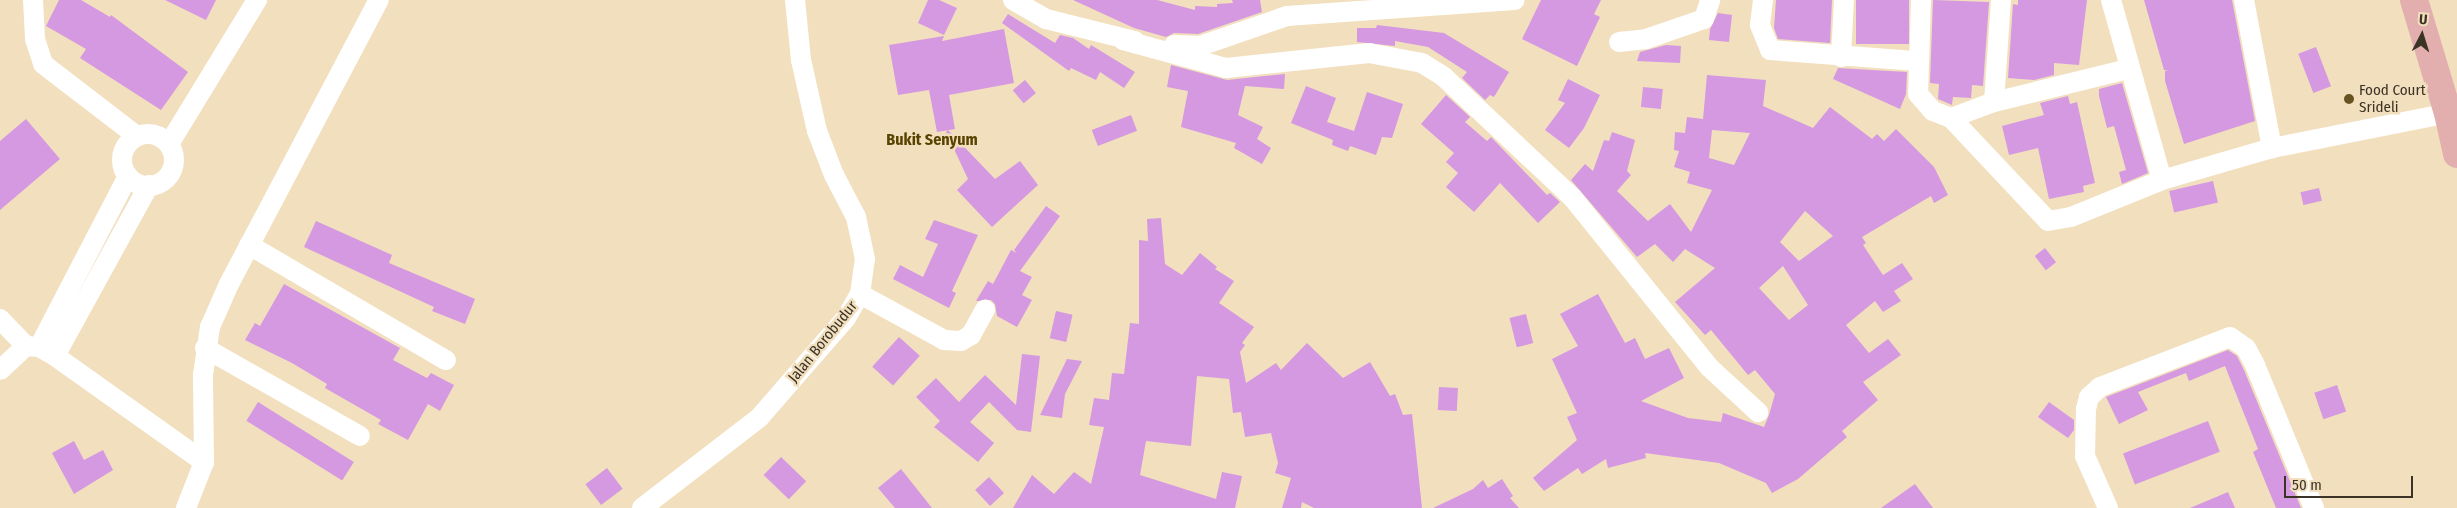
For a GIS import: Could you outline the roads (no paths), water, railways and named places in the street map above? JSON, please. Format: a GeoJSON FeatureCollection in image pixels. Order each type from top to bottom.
{"type":"FeatureCollection","features":[{"type":"Feature","properties":{"kind":"main road"},"geometry":{"type":"LineString","coordinates":[[2414,0],[2446,66],[2448,113],[2457,154]]}},
{"type":"Feature","properties":{"kind":"street"},"geometry":{"type":"LineString","coordinates":[[33,0],[35,39],[42,64],[137,136]]}},
{"type":"Feature","properties":{"kind":"street"},"geometry":{"type":"LineString","coordinates":[[169,144],[154,135],[137,136],[130,141],[123,155],[128,176],[134,182],[149,185],[164,180],[173,167],[169,144],[257,0]]}},
{"type":"Feature","properties":{"kind":"street"},"geometry":{"type":"LineString","coordinates":[[186,508],[204,462],[205,348],[210,327],[249,245],[379,0]]}},
{"type":"Feature","properties":{"kind":"street","name":"Jalan Borobudur"},"geometry":{"type":"LineString","coordinates":[[642,508],[759,418],[846,318],[860,294],[865,259],[856,218],[834,176],[817,131],[801,60],[795,0]]}},
{"type":"Feature","properties":{"kind":"street"},"geometry":{"type":"LineString","coordinates":[[1013,0],[1046,18],[1226,68],[1370,52],[1422,63],[1444,77],[1572,197],[1709,367],[1758,412]]}},
{"type":"Feature","properties":{"kind":"street"},"geometry":{"type":"LineString","coordinates":[[1123,40],[1200,46],[1287,16],[1514,0]]}},
{"type":"Feature","properties":{"kind":"street"},"geometry":{"type":"LineString","coordinates":[[1619,42],[1646,39],[1704,19],[1710,0]]}},
{"type":"Feature","properties":{"kind":"street"},"geometry":{"type":"LineString","coordinates":[[1763,0],[1760,25],[1770,50],[1841,57],[1918,61]]}},
{"type":"Feature","properties":{"kind":"street"},"geometry":{"type":"LineString","coordinates":[[1841,57],[1844,0]]}},
{"type":"Feature","properties":{"kind":"street"},"geometry":{"type":"LineString","coordinates":[[1921,0],[1918,94],[1933,111],[1951,118],[2048,221],[2071,217],[2162,180],[2272,148],[2448,113]]}},
{"type":"Feature","properties":{"kind":"street"},"geometry":{"type":"LineString","coordinates":[[1994,102],[2001,0]]}},
{"type":"Feature","properties":{"kind":"street"},"geometry":{"type":"LineString","coordinates":[[2111,0],[2128,68],[2162,180]]}},
{"type":"Feature","properties":{"kind":"street"},"geometry":{"type":"LineString","coordinates":[[2244,0],[2272,148]]}},
{"type":"Feature","properties":{"kind":"street"},"geometry":{"type":"LineString","coordinates":[[1951,118],[1994,102],[2128,68]]}},
{"type":"Feature","properties":{"kind":"street"},"geometry":{"type":"LineString","coordinates":[[40,350],[128,176]]}},
{"type":"Feature","properties":{"kind":"street"},"geometry":{"type":"LineString","coordinates":[[0,370],[40,350],[149,185]]}},
{"type":"Feature","properties":{"kind":"street"},"geometry":{"type":"LineString","coordinates":[[249,245],[446,360]]}},
{"type":"Feature","properties":{"kind":"street"},"geometry":{"type":"LineString","coordinates":[[860,294],[944,340],[960,341],[971,334],[985,310]]}},
{"type":"Feature","properties":{"kind":"street"},"geometry":{"type":"LineString","coordinates":[[0,320],[40,350],[204,462]]}},
{"type":"Feature","properties":{"kind":"street"},"geometry":{"type":"LineString","coordinates":[[2108,508],[2085,456],[2086,408],[2090,397],[2100,387],[2230,337],[2246,348],[2255,365],[2315,507]]}},
{"type":"Feature","properties":{"kind":"street"},"geometry":{"type":"LineString","coordinates":[[205,348],[360,436]]}},
{"type":"Feature","properties":{"kind":"place","name":"Food Court Srideli"},"geometry":{"type":"Point","coordinates":[2349,99]}},
{"type":"Feature","properties":{"kind":"district","name":"Bukit Senyum"},"geometry":{"type":"Point","coordinates":[932,140]}}]}
